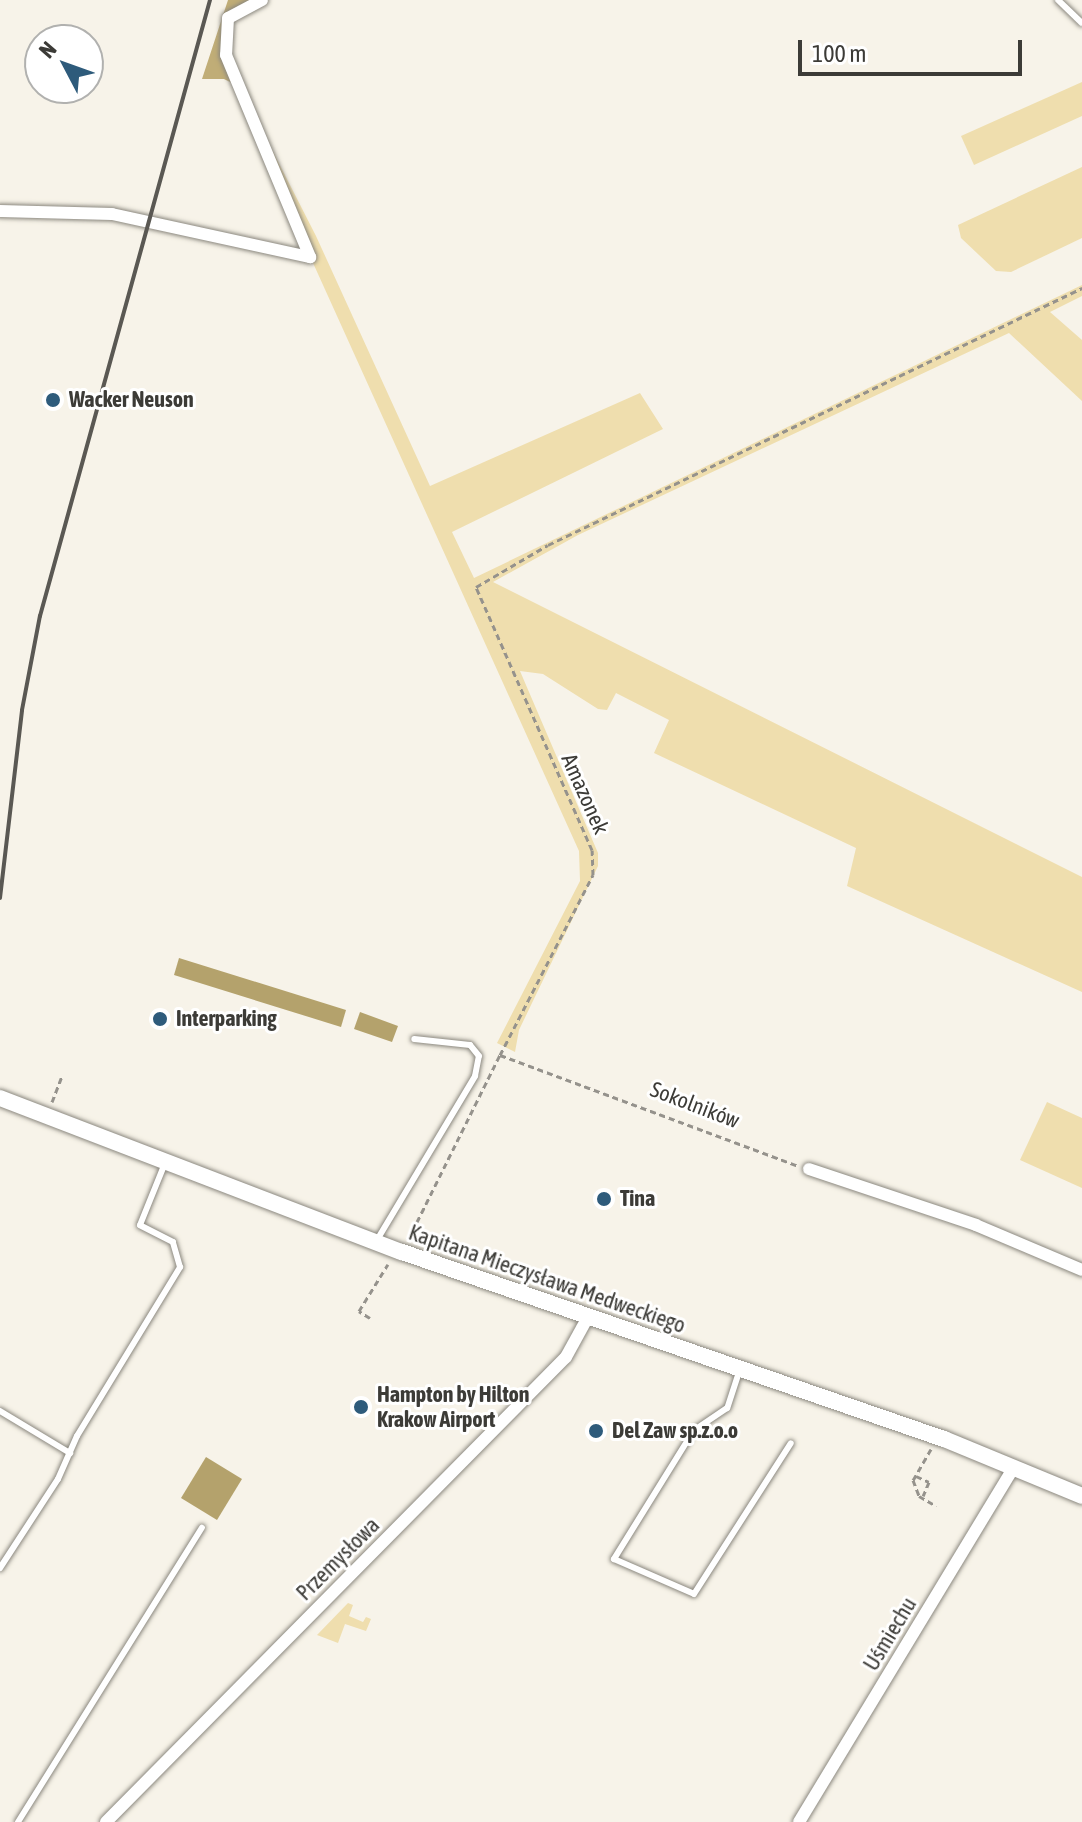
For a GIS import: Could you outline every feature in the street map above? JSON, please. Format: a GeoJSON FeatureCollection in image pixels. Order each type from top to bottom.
{"type":"FeatureCollection","features":[{"type":"Feature","properties":{"kind":"main road","name":"Kapitana Mieczysława Medweckiego"},"geometry":{"type":"LineString","coordinates":[[0,1098],[375,1243],[396,1257],[740,1368],[1014,1467],[1082,1496]]}},
{"type":"Feature","properties":{"kind":"street"},"geometry":{"type":"LineString","coordinates":[[0,211],[112,214],[310,257],[226,55],[228,18],[262,0]]}},
{"type":"Feature","properties":{"kind":"street"},"geometry":{"type":"LineString","coordinates":[[809,1169],[976,1225],[1082,1270]]}},
{"type":"Feature","properties":{"kind":"street","name":"Przemysłowa"},"geometry":{"type":"LineString","coordinates":[[106,1822],[566,1357],[588,1317]]}},
{"type":"Feature","properties":{"kind":"street","name":"Uśmiechu"},"geometry":{"type":"LineString","coordinates":[[799,1822],[1014,1467]]}},
{"type":"Feature","properties":{"kind":"lane"},"geometry":{"type":"LineString","coordinates":[[1058,0],[1082,23]]}},
{"type":"Feature","properties":{"kind":"lane"},"geometry":{"type":"LineString","coordinates":[[375,1243],[475,1076],[479,1056],[470,1045],[414,1039]]}},
{"type":"Feature","properties":{"kind":"lane"},"geometry":{"type":"LineString","coordinates":[[0,1568],[180,1267],[173,1242],[140,1225],[165,1163]]}},
{"type":"Feature","properties":{"kind":"lane"},"geometry":{"type":"LineString","coordinates":[[740,1368],[727,1408],[694,1430],[614,1559],[694,1594],[791,1443]]}},
{"type":"Feature","properties":{"kind":"lane"},"geometry":{"type":"LineString","coordinates":[[0,1411],[70,1453]]}},
{"type":"Feature","properties":{"kind":"lane"},"geometry":{"type":"LineString","coordinates":[[18,1822],[202,1528]]}},
{"type":"Feature","properties":{"kind":"path","name":"Amazonek"},"geometry":{"type":"LineString","coordinates":[[500,1055],[593,875],[592,850],[476,587],[548,545],[1082,288]]}},
{"type":"Feature","properties":{"kind":"path","name":"Sokolników"},"geometry":{"type":"LineString","coordinates":[[500,1055],[809,1169]]}},
{"type":"Feature","properties":{"kind":"path"},"geometry":{"type":"LineString","coordinates":[[370,1318],[359,1311],[396,1257],[500,1055]]}},
{"type":"Feature","properties":{"kind":"path"},"geometry":{"type":"LineString","coordinates":[[930,1452],[916,1476],[922,1498],[936,1506]]}},
{"type":"Feature","properties":{"kind":"path"},"geometry":{"type":"LineString","coordinates":[[916,1476],[929,1482],[922,1498]]}},
{"type":"Feature","properties":{"kind":"shaded area"},"geometry":{"type":"Polygon","coordinates":[[[228,0],[262,0],[228,18],[226,55],[240,87],[224,79],[202,79],[228,0]]]}},
{"type":"Feature","properties":{"kind":"shaded area"},"geometry":{"type":"Polygon","coordinates":[[[1082,82],[1082,116],[974,165],[961,136],[1082,82]]]}},
{"type":"Feature","properties":{"kind":"shaded area"},"geometry":{"type":"Polygon","coordinates":[[[240,87],[316,236],[430,486],[640,393],[663,429],[452,532],[474,578],[1082,285],[1082,296],[1050,312],[1082,340],[1082,401],[1009,333],[578,535],[493,582],[1082,877],[1082,992],[847,886],[856,848],[654,753],[669,720],[616,693],[607,710],[598,709],[543,674],[520,671],[598,853],[598,866],[519,1030],[515,1052],[497,1043],[580,881],[579,851],[304,243],[240,87]]]}},
{"type":"Feature","properties":{"kind":"shaded area"},"geometry":{"type":"Polygon","coordinates":[[[1082,167],[1082,238],[1011,272],[996,271],[961,238],[958,225],[1082,167]]]}},
{"type":"Feature","properties":{"kind":"shaded area"},"geometry":{"type":"Polygon","coordinates":[[[179,958],[346,1010],[341,1027],[174,975],[179,958]]]}},
{"type":"Feature","properties":{"kind":"shaded area"},"geometry":{"type":"Polygon","coordinates":[[[360,1012],[398,1026],[392,1042],[354,1029],[360,1012]]]}},
{"type":"Feature","properties":{"kind":"shaded area"},"geometry":{"type":"Polygon","coordinates":[[[1047,1102],[1082,1118],[1082,1188],[1020,1160],[1047,1102]]]}},
{"type":"Feature","properties":{"kind":"shaded area"},"geometry":{"type":"Polygon","coordinates":[[[206,1457],[242,1479],[217,1520],[181,1498],[206,1457]]]}},
{"type":"Feature","properties":{"kind":"shaded area"},"geometry":{"type":"Polygon","coordinates":[[[348,1603],[353,1605],[349,1616],[363,1622],[366,1617],[371,1619],[366,1631],[345,1624],[338,1643],[317,1635],[348,1603]]]}},
{"type":"Feature","properties":{"kind":"railway"},"geometry":{"type":"LineString","coordinates":[[0,898],[22,710],[40,616],[210,0]]}},
{"type":"Feature","properties":{"kind":"place","name":"Wacker Neuson"},"geometry":{"type":"Point","coordinates":[53,400]}},
{"type":"Feature","properties":{"kind":"place","name":"Interparking"},"geometry":{"type":"Point","coordinates":[160,1019]}},
{"type":"Feature","properties":{"kind":"place","name":"Tina"},"geometry":{"type":"Point","coordinates":[604,1199]}},
{"type":"Feature","properties":{"kind":"place","name":"Hampton by Hilton Krakow Airport"},"geometry":{"type":"Point","coordinates":[361,1407]}},
{"type":"Feature","properties":{"kind":"place","name":"Del Zaw sp.z.o.o"},"geometry":{"type":"Point","coordinates":[596,1431]}}]}
